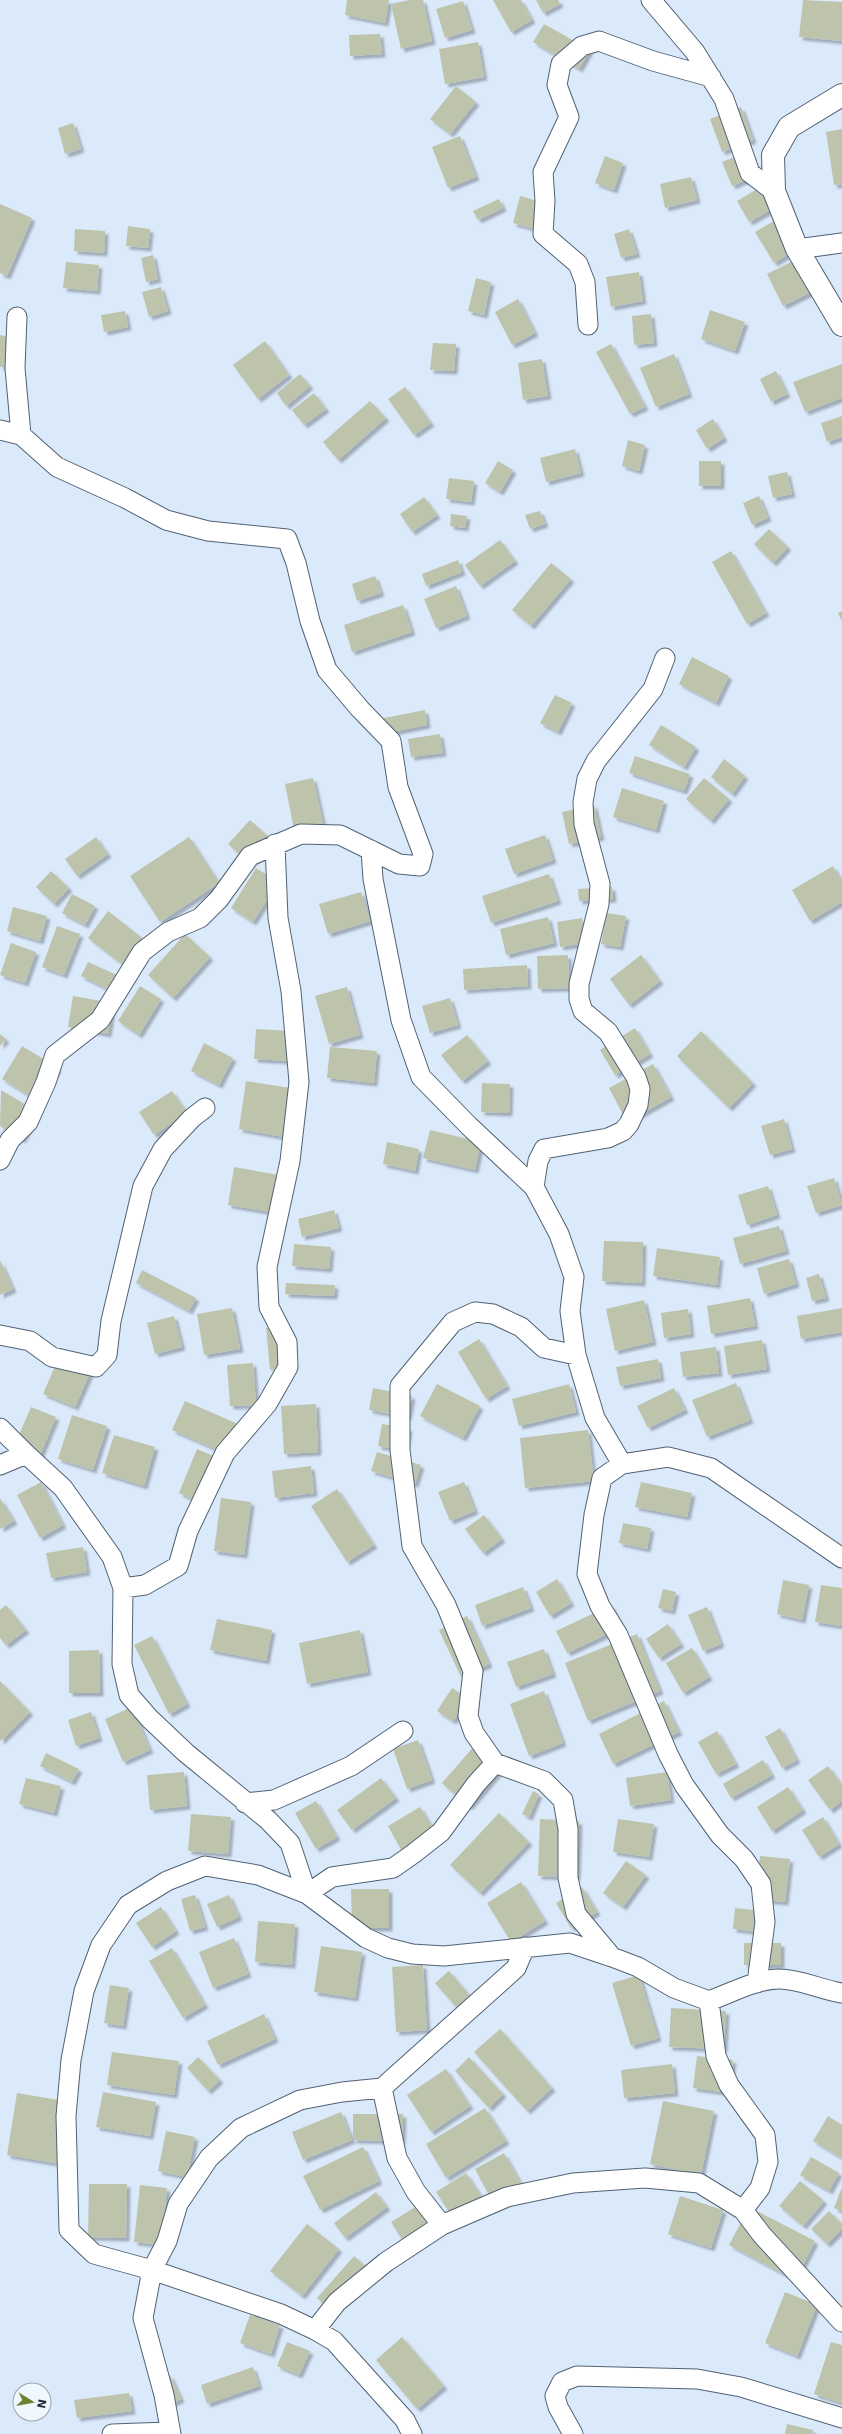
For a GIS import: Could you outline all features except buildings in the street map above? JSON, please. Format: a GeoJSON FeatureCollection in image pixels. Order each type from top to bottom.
{"type":"FeatureCollection","features":[{"type":"Feature","properties":{"kind":"street"},"geometry":{"type":"LineString","coordinates":[[651,0],[695,52],[724,99],[750,173],[774,191]]}},
{"type":"Feature","properties":{"kind":"street"},"geometry":{"type":"LineString","coordinates":[[588,325],[585,282],[578,264],[543,234],[545,201],[543,172],[568,117],[557,85],[561,64],[582,46],[599,41],[653,61],[711,77]]}},
{"type":"Feature","properties":{"kind":"street"},"geometry":{"type":"LineString","coordinates":[[842,95],[789,127],[774,155],[774,191],[797,249],[842,325]]}},
{"type":"Feature","properties":{"kind":"street"},"geometry":{"type":"LineString","coordinates":[[797,249],[842,243]]}},
{"type":"Feature","properties":{"kind":"street"},"geometry":{"type":"LineString","coordinates":[[17,317],[15,368],[21,436]]}},
{"type":"Feature","properties":{"kind":"street"},"geometry":{"type":"LineString","coordinates":[[0,430],[21,436],[58,467],[125,498],[166,520],[208,531],[287,539],[296,563],[310,621],[327,670],[360,709],[391,741],[398,787],[424,854],[420,866],[399,864],[340,835],[300,834],[250,856],[219,899],[200,918],[168,932],[142,952],[100,1020],[55,1054],[46,1082],[28,1122],[10,1140],[0,1160]]}},
{"type":"Feature","properties":{"kind":"street"},"geometry":{"type":"LineString","coordinates":[[534,1187],[538,1162],[544,1149],[608,1138],[623,1131],[638,1105],[640,1089],[636,1078],[608,1032],[583,1011],[579,999],[579,984],[599,904],[600,884],[584,824],[583,802],[587,779],[596,761],[652,689],[665,658]]}},
{"type":"Feature","properties":{"kind":"street"},"geometry":{"type":"LineString","coordinates":[[123,1588],[145,1585],[178,1566],[188,1531],[225,1452],[267,1404],[288,1367],[287,1342],[269,1307],[267,1268],[290,1161],[299,1082],[291,991],[278,918],[275,844]]}},
{"type":"Feature","properties":{"kind":"street"},"geometry":{"type":"LineString","coordinates":[[371,850],[373,879],[401,1020],[421,1077],[469,1126],[534,1187],[559,1234],[574,1277],[570,1311],[576,1355],[595,1418],[622,1464]]}},
{"type":"Feature","properties":{"kind":"street"},"geometry":{"type":"LineString","coordinates":[[0,1335],[30,1341],[52,1357],[96,1367],[107,1355],[111,1321],[143,1186],[163,1149],[192,1118],[205,1108]]}},
{"type":"Feature","properties":{"kind":"street"},"geometry":{"type":"LineString","coordinates":[[576,1355],[544,1348],[521,1327],[493,1314],[475,1312],[453,1322],[400,1386],[400,1450],[412,1546],[446,1606],[473,1671],[468,1716],[474,1733],[495,1763],[544,1781],[563,1800],[568,1829],[568,1878],[576,1914],[612,1957]]}},
{"type":"Feature","properties":{"kind":"street"},"geometry":{"type":"LineString","coordinates":[[0,1428],[63,1488],[112,1557],[123,1588],[122,1664],[129,1695],[150,1719],[186,1753],[245,1803],[268,1820],[290,1843],[307,1894]]}},
{"type":"Feature","properties":{"kind":"street"},"geometry":{"type":"LineString","coordinates":[[0,1465],[26,1454]]}},
{"type":"Feature","properties":{"kind":"street"},"geometry":{"type":"LineString","coordinates":[[757,1983],[765,1922],[761,1884],[744,1859],[720,1835],[684,1785],[668,1754],[618,1635],[600,1606],[587,1574],[594,1515],[602,1478],[622,1464],[668,1457],[711,1468],[842,1558]]}},
{"type":"Feature","properties":{"kind":"street"},"geometry":{"type":"LineString","coordinates":[[245,1803],[274,1800],[351,1766],[403,1731]]}},
{"type":"Feature","properties":{"kind":"street"},"geometry":{"type":"LineString","coordinates":[[307,1894],[332,1877],[393,1868],[441,1832],[476,1784],[495,1763]]}},
{"type":"Feature","properties":{"kind":"street"},"geometry":{"type":"LineString","coordinates":[[412,2434],[406,2420],[334,2341],[282,2314],[152,2270],[94,2254],[69,2230],[66,2116],[71,2060],[84,1991],[101,1945],[128,1905],[167,1881],[205,1866],[258,1875],[307,1894],[366,1938],[388,1948],[412,1954],[444,1956],[570,1943],[638,1967],[674,1988],[709,2001],[757,1983],[779,1979],[804,1983],[842,1994]]}},
{"type":"Feature","properties":{"kind":"street"},"geometry":{"type":"LineString","coordinates":[[112,2434],[170,2433],[164,2395],[143,2318],[152,2270],[167,2241],[178,2204],[209,2158],[241,2128],[300,2100],[342,2092],[382,2088],[516,1968],[525,1947]]}},
{"type":"Feature","properties":{"kind":"street"},"geometry":{"type":"LineString","coordinates":[[709,2001],[716,2056],[729,2085],[765,2135],[768,2162],[760,2188],[743,2210]]}},
{"type":"Feature","properties":{"kind":"street"},"geometry":{"type":"LineString","coordinates":[[382,2088],[397,2158],[416,2192],[442,2225]]}},
{"type":"Feature","properties":{"kind":"street"},"geometry":{"type":"LineString","coordinates":[[315,2330],[337,2302],[386,2262],[442,2225],[507,2198],[573,2183],[644,2178],[699,2183],[743,2210],[762,2235],[842,2322]]}},
{"type":"Feature","properties":{"kind":"street"},"geometry":{"type":"LineString","coordinates":[[573,2434],[558,2407],[555,2396],[562,2382],[577,2376],[697,2379],[741,2387],[842,2418]]}}]}
